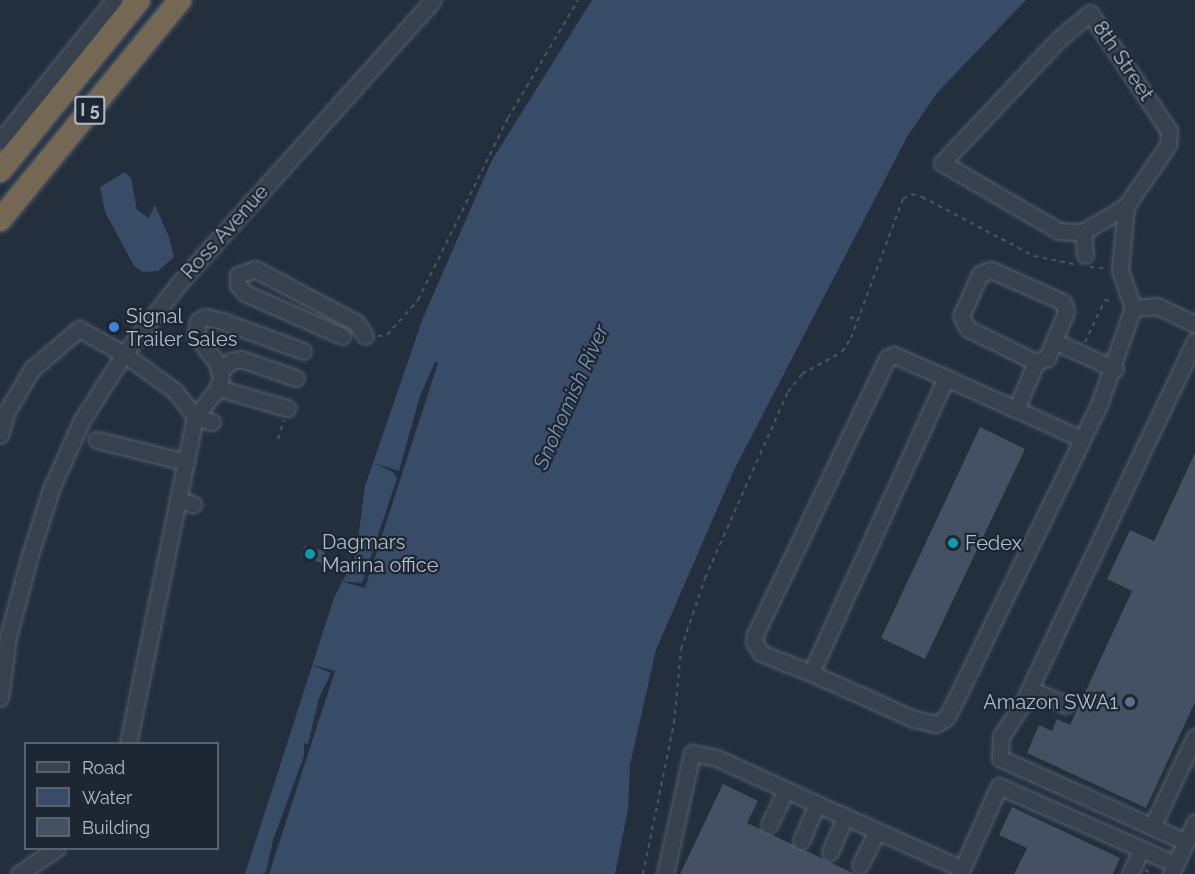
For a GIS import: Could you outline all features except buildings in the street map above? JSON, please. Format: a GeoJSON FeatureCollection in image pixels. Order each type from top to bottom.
{"type":"FeatureCollection","features":[{"type":"Feature","properties":{"kind":"highway","name":"I 5"},"geometry":{"type":"LineString","coordinates":[[0,171],[139,0]]}},
{"type":"Feature","properties":{"kind":"highway","name":"I 5"},"geometry":{"type":"LineString","coordinates":[[0,220],[180,0]]}},
{"type":"Feature","properties":{"kind":"street"},"geometry":{"type":"LineString","coordinates":[[0,141],[114,0]]}},
{"type":"Feature","properties":{"kind":"street","name":"Ross Avenue"},"geometry":{"type":"LineString","coordinates":[[0,698],[2,664],[8,637],[51,489],[82,420],[124,354],[181,280],[433,0]]}},
{"type":"Feature","properties":{"kind":"street","name":"8th Street"},"geometry":{"type":"LineString","coordinates":[[1083,232],[1059,231],[942,163],[1059,39],[1090,13],[1169,131],[1168,145],[1126,206],[1120,270],[1133,308]]}},
{"type":"Feature","properties":{"kind":"street"},"geometry":{"type":"LineString","coordinates":[[1085,255],[1083,232],[1126,206]]}},
{"type":"Feature","properties":{"kind":"street"},"geometry":{"type":"LineString","coordinates":[[342,336],[245,293],[238,285],[238,275],[255,269],[357,323],[365,336]]}},
{"type":"Feature","properties":{"kind":"street"},"geometry":{"type":"LineString","coordinates":[[1016,409],[1036,362],[1047,358],[1066,311],[1063,302],[991,270],[980,274],[962,316],[963,323],[1036,362]]}},
{"type":"Feature","properties":{"kind":"street"},"geometry":{"type":"LineString","coordinates":[[1082,439],[894,355],[887,358],[755,635],[754,642],[761,653],[914,719],[936,724],[946,718],[1082,439],[1115,369],[1133,308],[1157,306],[1195,324]]}},
{"type":"Feature","properties":{"kind":"street"},"geometry":{"type":"LineString","coordinates":[[128,742],[186,502],[193,453],[195,417],[218,388],[219,371],[196,335],[198,321],[205,317],[303,351]]}},
{"type":"Feature","properties":{"kind":"street"},"geometry":{"type":"LineString","coordinates":[[0,435],[7,411],[32,369],[79,329],[124,354],[175,391],[195,417],[212,422]]}},
{"type":"Feature","properties":{"kind":"street"},"geometry":{"type":"LineString","coordinates":[[1054,341],[1115,369]]}},
{"type":"Feature","properties":{"kind":"street"},"geometry":{"type":"LineString","coordinates":[[1185,842],[1000,758],[1001,736],[1030,689],[1195,341]]}},
{"type":"Feature","properties":{"kind":"street"},"geometry":{"type":"LineString","coordinates":[[219,371],[231,361],[241,359],[296,378]]}},
{"type":"Feature","properties":{"kind":"street"},"geometry":{"type":"LineString","coordinates":[[811,673],[946,378]]}},
{"type":"Feature","properties":{"kind":"street"},"geometry":{"type":"LineString","coordinates":[[218,388],[287,408]]}},
{"type":"Feature","properties":{"kind":"street"},"geometry":{"type":"LineString","coordinates":[[97,440],[193,453]]}},
{"type":"Feature","properties":{"kind":"street"},"geometry":{"type":"LineString","coordinates":[[1030,689],[1066,705]]}},
{"type":"Feature","properties":{"kind":"street"},"geometry":{"type":"LineString","coordinates":[[1152,827],[1195,737]]}},
{"type":"Feature","properties":{"kind":"street"},"geometry":{"type":"LineString","coordinates":[[665,874],[692,753],[717,759],[845,816],[961,872],[999,786],[1141,849],[1173,869],[1195,822]]}},
{"type":"Feature","properties":{"kind":"street"},"geometry":{"type":"LineString","coordinates":[[770,825],[786,790]]}},
{"type":"Feature","properties":{"kind":"street"},"geometry":{"type":"LineString","coordinates":[[801,842],[818,804]]}},
{"type":"Feature","properties":{"kind":"street"},"geometry":{"type":"LineString","coordinates":[[830,852],[845,816]]}},
{"type":"Feature","properties":{"kind":"street"},"geometry":{"type":"LineString","coordinates":[[860,865],[877,831]]}},
{"type":"Feature","properties":{"kind":"street"},"geometry":{"type":"LineString","coordinates":[[1135,871],[1141,849]]}},
{"type":"Feature","properties":{"kind":"street"},"geometry":{"type":"LineString","coordinates":[[19,874],[55,850]]}},
{"type":"Feature","properties":{"kind":"path"},"geometry":{"type":"LineString","coordinates":[[365,336],[387,335],[418,300],[508,118],[578,0]]}},
{"type":"Feature","properties":{"kind":"path"},"geometry":{"type":"LineString","coordinates":[[643,874],[674,723],[681,649],[705,578],[788,392],[802,374],[842,352],[858,320],[898,207],[911,194],[1034,256],[1120,270]]}},
{"type":"Feature","properties":{"kind":"path"},"geometry":{"type":"LineString","coordinates":[[1080,353],[1105,300],[1109,301]]}},
{"type":"Feature","properties":{"kind":"path"},"geometry":{"type":"LineString","coordinates":[[850,317],[858,320]]}},
{"type":"Feature","properties":{"kind":"path"},"geometry":{"type":"LineString","coordinates":[[278,439],[287,408]]}},
{"type":"Feature","properties":{"kind":"path"},"geometry":{"type":"LineString","coordinates":[[1135,871],[1153,874]]}},
{"type":"Feature","properties":{"kind":"water","name":"Snohomish River"},"geometry":{"type":"Polygon","coordinates":[[[592,0],[1026,0],[937,93],[907,137],[735,468],[656,650],[630,765],[628,809],[615,874],[245,874],[334,598],[356,555],[365,486],[423,318],[492,160],[592,0]]]}},
{"type":"Feature","properties":{"kind":"water"},"geometry":{"type":"Polygon","coordinates":[[[125,172],[131,178],[137,210],[149,218],[155,205],[169,237],[174,257],[158,271],[143,272],[134,266],[105,212],[100,187],[125,172]]]}},
{"type":"Feature","properties":{"kind":"pier"},"geometry":{"type":"Polygon","coordinates":[[[435,362],[438,363],[365,588],[340,581],[362,583],[397,478],[393,472],[374,463],[399,471],[420,396],[435,362]]]}},
{"type":"Feature","properties":{"kind":"pier"},"geometry":{"type":"Polygon","coordinates":[[[309,664],[335,671],[269,874],[262,874],[266,872],[273,840],[304,756],[304,743],[308,744],[319,698],[331,673],[309,664]]]}},
{"type":"Feature","properties":{"kind":"place","name":"Signal Trailer Sales"},"geometry":{"type":"Point","coordinates":[114,327]}},
{"type":"Feature","properties":{"kind":"place","name":"Fedex"},"geometry":{"type":"Point","coordinates":[953,543]}},
{"type":"Feature","properties":{"kind":"place","name":"Dagmars Marina office"},"geometry":{"type":"Point","coordinates":[310,554]}},
{"type":"Feature","properties":{"kind":"place","name":"Amazon SWA1"},"geometry":{"type":"Point","coordinates":[1130,702]}}]}
